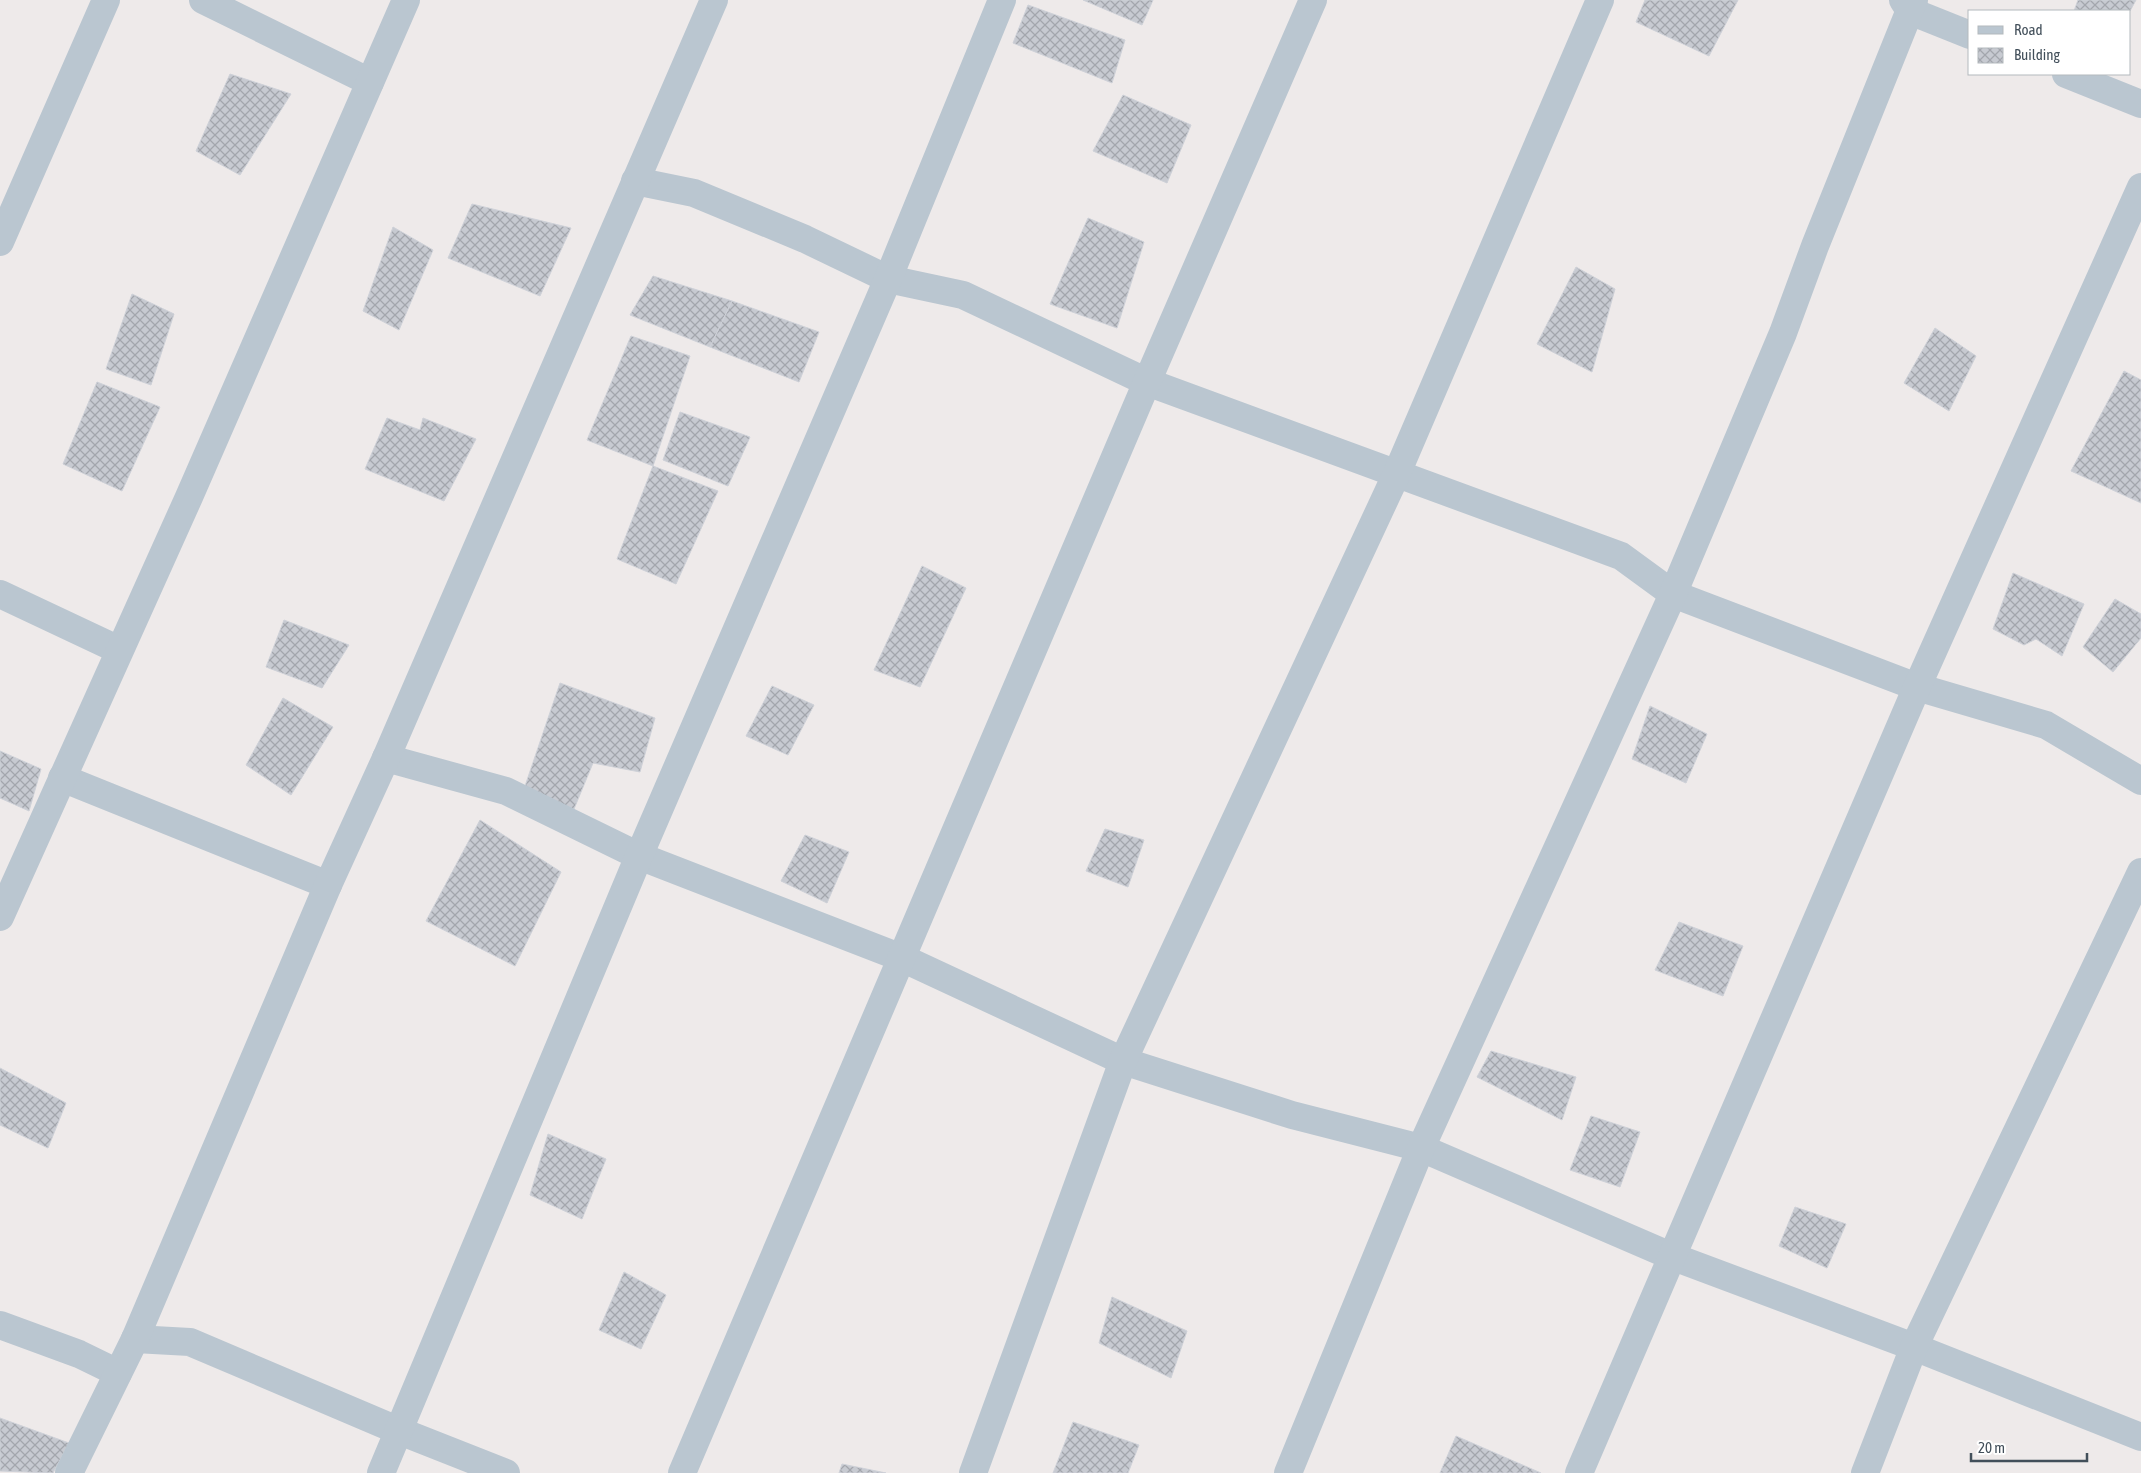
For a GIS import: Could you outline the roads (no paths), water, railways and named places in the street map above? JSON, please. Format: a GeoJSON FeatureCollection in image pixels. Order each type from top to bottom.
{"type":"FeatureCollection","features":[{"type":"Feature","properties":{"kind":"street"},"geometry":{"type":"LineString","coordinates":[[0,242],[106,0]]}},
{"type":"Feature","properties":{"kind":"street"},"geometry":{"type":"LineString","coordinates":[[202,0],[370,82]]}},
{"type":"Feature","properties":{"kind":"street"},"geometry":{"type":"LineString","coordinates":[[0,917],[188,497],[406,0]]}},
{"type":"Feature","properties":{"kind":"street"},"geometry":{"type":"LineString","coordinates":[[69,1473],[135,1339],[328,885],[386,758],[714,0]]}},
{"type":"Feature","properties":{"kind":"street"},"geometry":{"type":"LineString","coordinates":[[381,1473],[397,1430],[639,856],[888,279],[1002,0]]}},
{"type":"Feature","properties":{"kind":"street"},"geometry":{"type":"LineString","coordinates":[[682,1473],[1147,382],[1313,0]]}},
{"type":"Feature","properties":{"kind":"street"},"geometry":{"type":"LineString","coordinates":[[973,1473],[1123,1061],[1397,473],[1600,0]]}},
{"type":"Feature","properties":{"kind":"street"},"geometry":{"type":"LineString","coordinates":[[1288,1473],[1421,1148],[1674,594],[1783,333],[1909,4],[1968,34]]}},
{"type":"Feature","properties":{"kind":"street"},"geometry":{"type":"LineString","coordinates":[[2068,75],[2141,104]]}},
{"type":"Feature","properties":{"kind":"street"},"geometry":{"type":"LineString","coordinates":[[635,181],[694,193],[805,239],[888,279],[962,295],[1147,382],[1621,556],[1674,594],[1917,687],[2046,725],[2141,781]]}},
{"type":"Feature","properties":{"kind":"street"},"geometry":{"type":"LineString","coordinates":[[1579,1473],[1917,687],[2141,187]]}},
{"type":"Feature","properties":{"kind":"street"},"geometry":{"type":"LineString","coordinates":[[0,594],[118,650]]}},
{"type":"Feature","properties":{"kind":"street"},"geometry":{"type":"LineString","coordinates":[[386,758],[506,791],[639,856],[902,958],[1123,1061],[1292,1114],[1421,1148],[1671,1256],[1914,1347],[2141,1437]]}},
{"type":"Feature","properties":{"kind":"street"},"geometry":{"type":"LineString","coordinates":[[62,778],[328,885]]}},
{"type":"Feature","properties":{"kind":"street"},"geometry":{"type":"LineString","coordinates":[[1865,1473],[1914,1347],[2141,872]]}},
{"type":"Feature","properties":{"kind":"street"},"geometry":{"type":"LineString","coordinates":[[0,1325],[79,1354],[118,1373]]}},
{"type":"Feature","properties":{"kind":"street"},"geometry":{"type":"LineString","coordinates":[[135,1339],[190,1342],[397,1430],[506,1473]]}}]}
